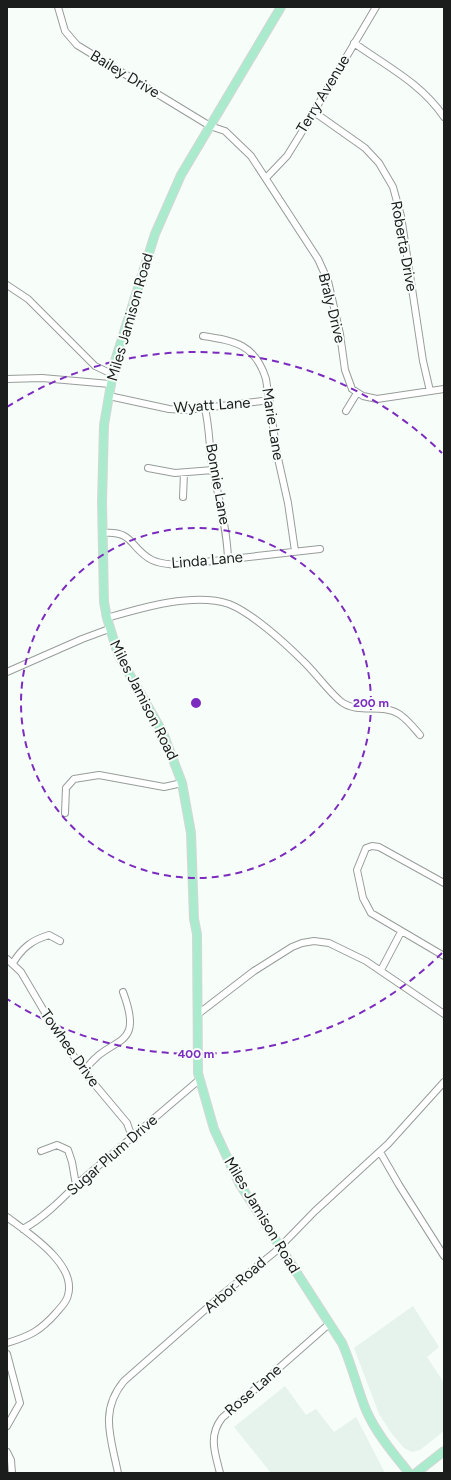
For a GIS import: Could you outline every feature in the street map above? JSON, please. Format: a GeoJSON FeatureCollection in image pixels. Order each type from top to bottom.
{"type":"FeatureCollection","features":[{"type":"Feature","properties":{"kind":"main road","name":"Miles Jamison Road"},"geometry":{"type":"LineString","coordinates":[[281,7],[180,177],[155,234],[122,332],[110,384],[104,442],[104,602],[109,629],[121,660],[163,733],[182,783],[191,833],[194,919],[197,934],[199,1080],[214,1129],[239,1183],[330,1324],[347,1354],[370,1418],[385,1443],[409,1473]]}},
{"type":"Feature","properties":{"kind":"main road"},"geometry":{"type":"LineString","coordinates":[[416,1473],[444,1451]]}},
{"type":"Feature","properties":{"kind":"street","name":"Bailey Drive"},"geometry":{"type":"LineString","coordinates":[[58,7],[65,31],[78,45],[210,126]]}},
{"type":"Feature","properties":{"kind":"street","name":"Terry Avenue"},"geometry":{"type":"LineString","coordinates":[[266,178],[287,156],[376,7]]}},
{"type":"Feature","properties":{"kind":"street"},"geometry":{"type":"LineString","coordinates":[[354,43],[412,82],[431,100],[444,117]]}},
{"type":"Feature","properties":{"kind":"street","name":"Roberta Drive"},"geometry":{"type":"LineString","coordinates":[[314,112],[365,148],[379,163],[393,187],[401,216],[423,361],[430,391]]}},
{"type":"Feature","properties":{"kind":"street","name":"Braly Drive"},"geometry":{"type":"LineString","coordinates":[[210,126],[221,129],[251,156],[306,239],[326,273],[334,303],[346,377],[352,389],[357,393]]}},
{"type":"Feature","properties":{"kind":"street"},"geometry":{"type":"LineString","coordinates":[[7,285],[28,299],[95,366],[112,374]]}},
{"type":"Feature","properties":{"kind":"street","name":"Marie Lane"},"geometry":{"type":"LineString","coordinates":[[203,336],[232,341],[252,353],[263,368],[270,400],[295,551]]}},
{"type":"Feature","properties":{"kind":"street"},"geometry":{"type":"LineString","coordinates":[[7,379],[42,378],[110,384]]}},
{"type":"Feature","properties":{"kind":"street"},"geometry":{"type":"LineString","coordinates":[[346,411],[357,393],[377,399],[444,389]]}},
{"type":"Feature","properties":{"kind":"street","name":"Wyatt Lane"},"geometry":{"type":"LineString","coordinates":[[109,396],[169,409],[186,410],[205,409],[270,400]]}},
{"type":"Feature","properties":{"kind":"street","name":"Bonnie Lane"},"geometry":{"type":"LineString","coordinates":[[205,409],[213,470],[222,504],[228,559]]}},
{"type":"Feature","properties":{"kind":"street"},"geometry":{"type":"LineString","coordinates":[[148,468],[172,473],[213,470]]}},
{"type":"Feature","properties":{"kind":"street"},"geometry":{"type":"LineString","coordinates":[[183,497],[184,473]]}},
{"type":"Feature","properties":{"kind":"street","name":"Linda Lane"},"geometry":{"type":"LineString","coordinates":[[103,533],[113,532],[123,535],[146,556],[163,564],[176,565],[320,549]]}},
{"type":"Feature","properties":{"kind":"street"},"geometry":{"type":"LineString","coordinates":[[107,618],[130,611],[181,601],[211,600],[228,604],[244,613],[287,645],[314,671],[342,703],[354,707],[374,708],[398,713],[420,735]]}},
{"type":"Feature","properties":{"kind":"street"},"geometry":{"type":"LineString","coordinates":[[7,672],[82,639],[109,629]]}},
{"type":"Feature","properties":{"kind":"street"},"geometry":{"type":"LineString","coordinates":[[65,813],[66,788],[74,779],[79,777],[99,775],[168,787],[182,783]]}},
{"type":"Feature","properties":{"kind":"street"},"geometry":{"type":"LineString","coordinates":[[444,883],[379,847],[372,846],[366,848],[358,870],[367,908],[375,917],[444,956]]}},
{"type":"Feature","properties":{"kind":"street"},"geometry":{"type":"LineString","coordinates":[[381,970],[401,932]]}},
{"type":"Feature","properties":{"kind":"street"},"geometry":{"type":"LineString","coordinates":[[13,963],[18,954],[30,942],[49,935],[60,941]]}},
{"type":"Feature","properties":{"kind":"street"},"geometry":{"type":"LineString","coordinates":[[198,1014],[220,999],[254,971],[302,943],[319,941],[329,943],[381,970],[444,1014]]}},
{"type":"Feature","properties":{"kind":"street","name":"Towhee Drive"},"geometry":{"type":"LineString","coordinates":[[7,959],[13,963],[25,979],[57,1033],[84,1072],[127,1123],[132,1137]]}},
{"type":"Feature","properties":{"kind":"street"},"geometry":{"type":"LineString","coordinates":[[84,1072],[94,1059],[127,1035],[132,1023],[123,992]]}},
{"type":"Feature","properties":{"kind":"street","name":"Sugar Plum Drive"},"geometry":{"type":"LineString","coordinates":[[23,1229],[44,1214],[199,1080]]}},
{"type":"Feature","properties":{"kind":"street","name":"Arbor Road"},"geometry":{"type":"LineString","coordinates":[[118,1473],[109,1427],[110,1405],[115,1392],[129,1376],[279,1246],[380,1152],[444,1082]]}},
{"type":"Feature","properties":{"kind":"street"},"geometry":{"type":"LineString","coordinates":[[41,1150],[57,1145],[68,1150],[72,1162],[76,1185]]}},
{"type":"Feature","properties":{"kind":"street"},"geometry":{"type":"LineString","coordinates":[[380,1152],[444,1256]]}},
{"type":"Feature","properties":{"kind":"street"},"geometry":{"type":"LineString","coordinates":[[7,1217],[56,1257],[68,1279],[69,1295],[43,1328],[7,1343]]}},
{"type":"Feature","properties":{"kind":"street","name":"Rose Lane"},"geometry":{"type":"LineString","coordinates":[[220,1473],[214,1452],[213,1438],[217,1424],[330,1324]]}},
{"type":"Feature","properties":{"kind":"street"},"geometry":{"type":"LineString","coordinates":[[7,1354],[20,1403],[7,1426]]}},
{"type":"Feature","properties":{"kind":"street"},"geometry":{"type":"LineString","coordinates":[[7,1452],[11,1460],[12,1473]]}},
{"type":"Feature","properties":{"kind":"shaded area"},"geometry":{"type":"Polygon","coordinates":[[[413,1306],[439,1347],[427,1357],[444,1383],[444,1431],[420,1450],[412,1452],[404,1448],[392,1434],[379,1414],[354,1348],[413,1306]]]}},
{"type":"Feature","properties":{"kind":"shaded area"},"geometry":{"type":"Polygon","coordinates":[[[285,1386],[306,1415],[316,1409],[334,1432],[356,1417],[385,1473],[271,1473],[234,1427],[285,1386]]]}}]}
